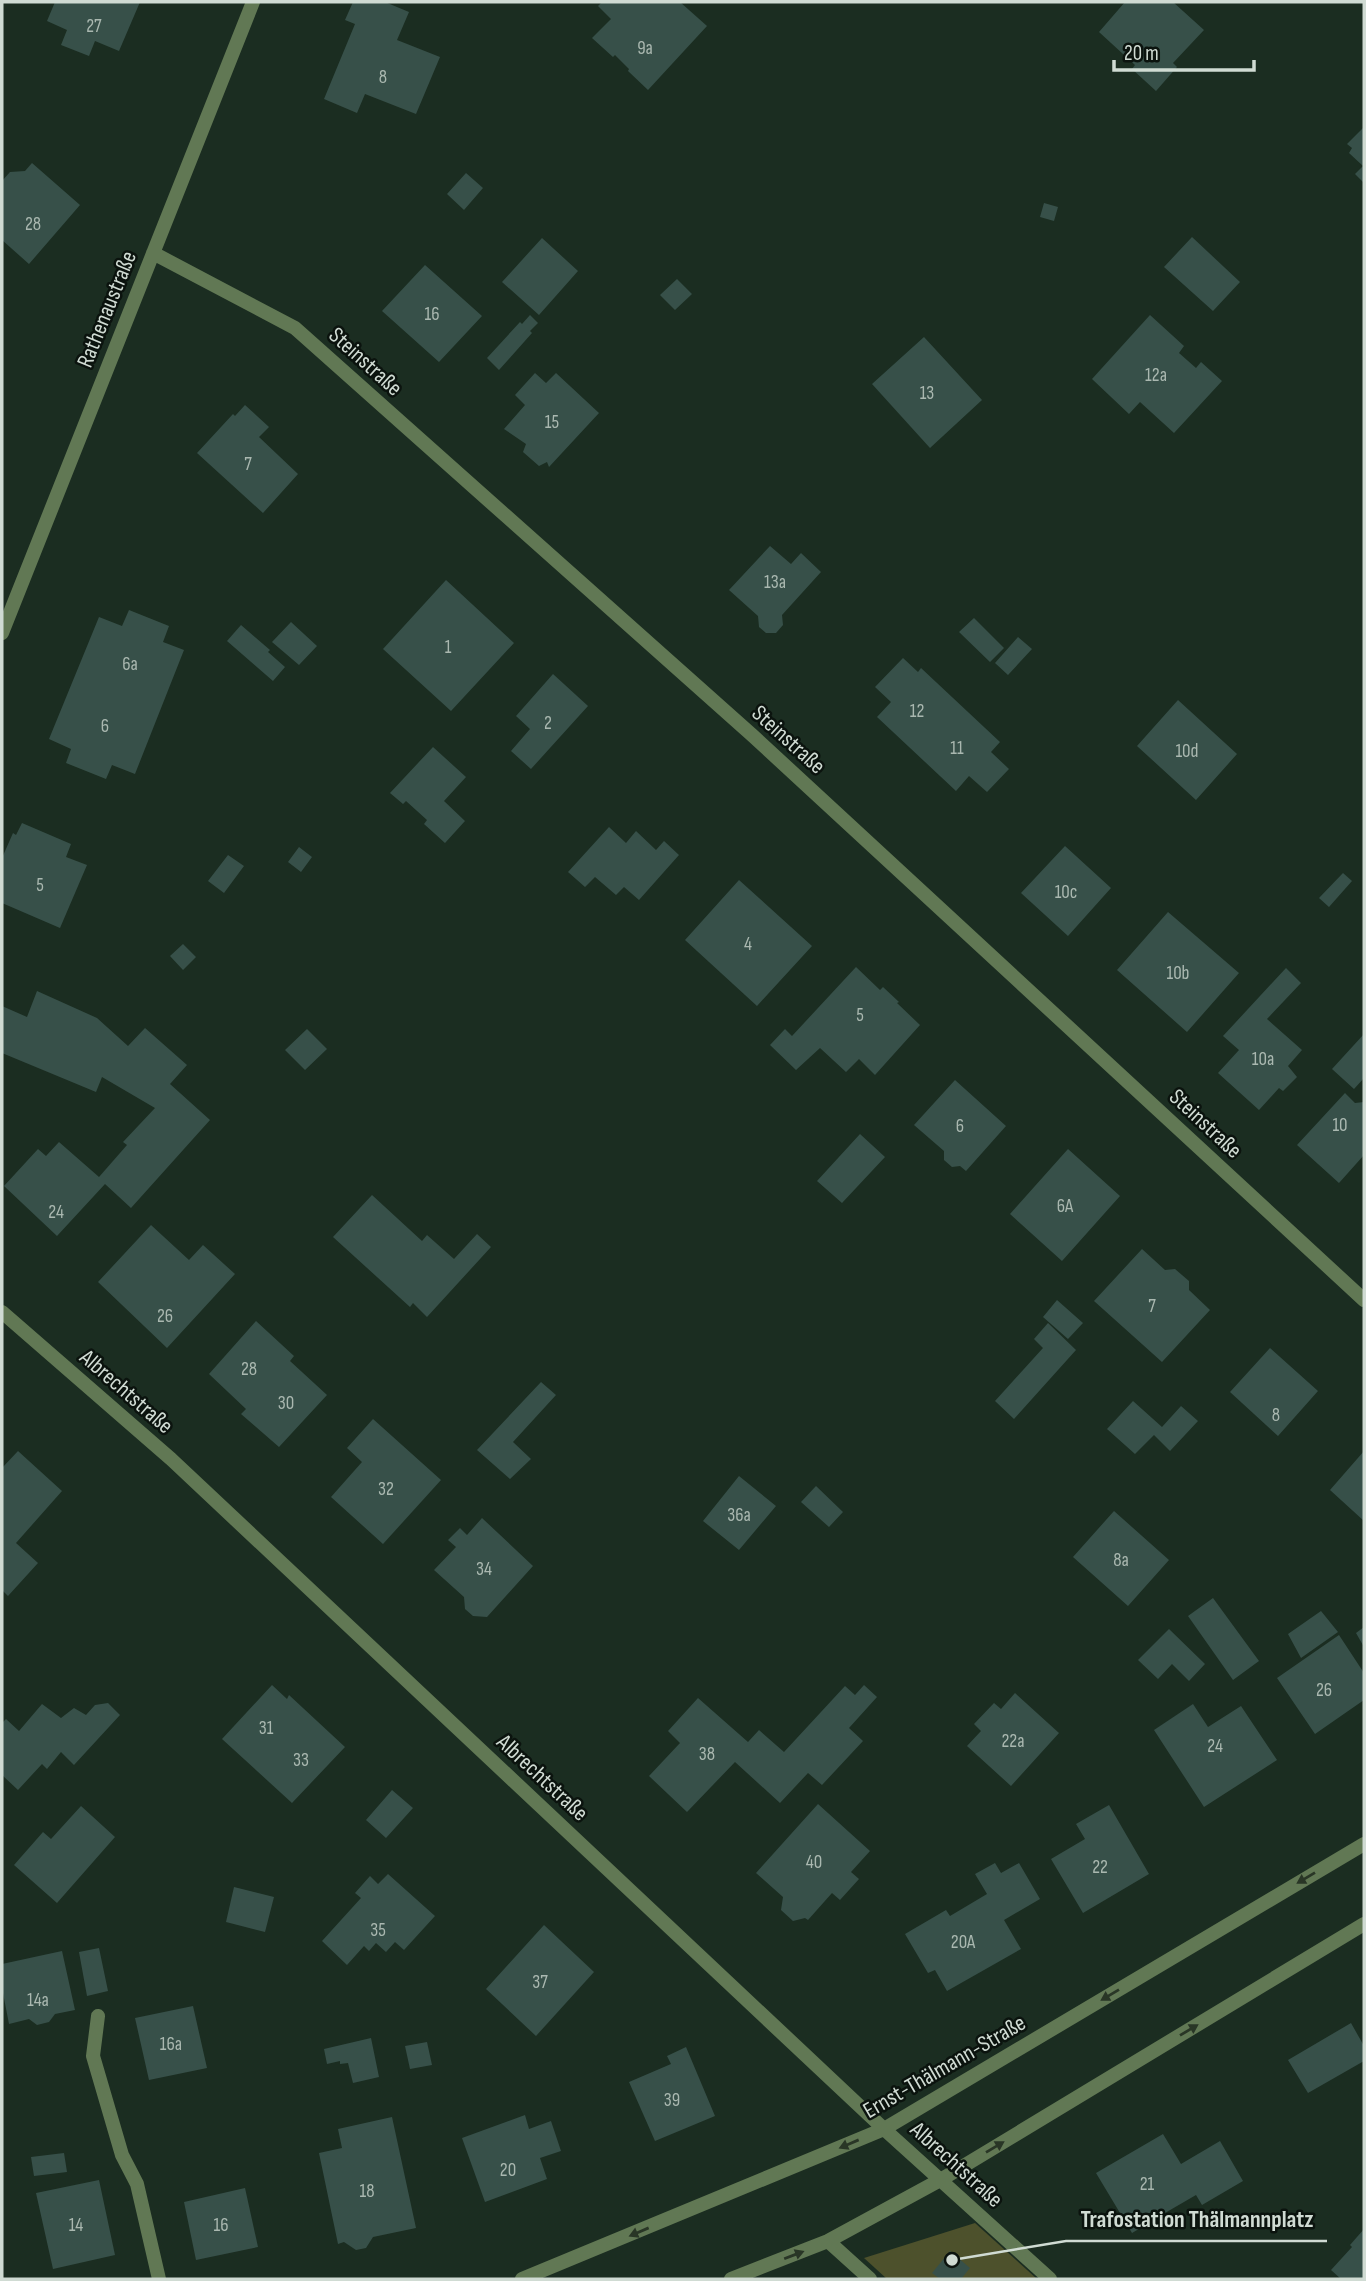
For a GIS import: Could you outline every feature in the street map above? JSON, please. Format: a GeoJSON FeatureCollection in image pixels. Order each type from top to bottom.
{"type":"FeatureCollection","features":[{"type":"Feature","properties":{"kind":"street","name":"Rathenaustraße"},"geometry":{"type":"LineString","coordinates":[[2,633],[253,2]]}},
{"type":"Feature","properties":{"kind":"street","name":"Steinstraße"},"geometry":{"type":"LineString","coordinates":[[153,253],[295,328],[751,734],[1364,1300]]}},
{"type":"Feature","properties":{"kind":"street","name":"Albrechtstraße"},"geometry":{"type":"LineString","coordinates":[[2,1312],[172,1460],[884,2129],[1050,2279]]}},
{"type":"Feature","properties":{"kind":"street","name":"Ernst-Thälmann-Straße"},"geometry":{"type":"LineString","coordinates":[[522,2279],[884,2129],[1364,1844]]}},
{"type":"Feature","properties":{"kind":"street"},"geometry":{"type":"LineString","coordinates":[[731,2279],[828,2241],[942,2179],[1364,1924]]}},
{"type":"Feature","properties":{"kind":"street"},"geometry":{"type":"LineString","coordinates":[[98,2016],[93,2056],[122,2155],[137,2184],[159,2279]]}},
{"type":"Feature","properties":{"kind":"street"},"geometry":{"type":"LineString","coordinates":[[828,2241],[870,2279]]}},
{"type":"Feature","properties":{"kind":"green space"},"geometry":{"type":"Polygon","coordinates":[[[975,2223],[1037,2279],[887,2279],[864,2258],[975,2223]]]}},
{"type":"Feature","properties":{"kind":"building"},"geometry":{"type":"Polygon","coordinates":[[[55,2],[140,2],[119,51],[95,41],[89,56],[61,45],[67,30],[47,21],[55,2]]]}},
{"type":"Feature","properties":{"kind":"building"},"geometry":{"type":"Polygon","coordinates":[[[353,2],[385,2],[409,12],[397,40],[440,57],[416,114],[365,94],[357,113],[324,99],[355,24],[345,20],[353,2]]]}},
{"type":"Feature","properties":{"kind":"building"},"geometry":{"type":"Polygon","coordinates":[[[602,2],[680,2],[707,26],[648,90],[615,55],[613,57],[592,38],[611,19],[598,6],[602,2]]]}},
{"type":"Feature","properties":{"kind":"building"},"geometry":{"type":"Polygon","coordinates":[[[1125,2],[1173,2],[1204,30],[1173,63],[1177,67],[1156,91],[1132,69],[1135,65],[1099,32],[1125,2]]]}},
{"type":"Feature","properties":{"kind":"building"},"geometry":{"type":"Polygon","coordinates":[[[1364,127],[1364,183],[1355,174],[1363,166],[1349,153],[1352,148],[1347,144],[1364,127]]]}},
{"type":"Feature","properties":{"kind":"building"},"geometry":{"type":"Polygon","coordinates":[[[32,163],[80,205],[29,264],[2,240],[2,181],[10,172],[25,171],[32,163]]]}},
{"type":"Feature","properties":{"kind":"building"},"geometry":{"type":"Polygon","coordinates":[[[466,173],[483,188],[464,210],[447,194],[466,173]]]}},
{"type":"Feature","properties":{"kind":"building"},"geometry":{"type":"Polygon","coordinates":[[[1044,203],[1058,207],[1054,221],[1040,217],[1044,203]]]}},
{"type":"Feature","properties":{"kind":"building"},"geometry":{"type":"Polygon","coordinates":[[[1192,237],[1240,282],[1213,311],[1164,267],[1192,237]]]}},
{"type":"Feature","properties":{"kind":"building"},"geometry":{"type":"Polygon","coordinates":[[[542,238],[578,271],[539,315],[502,282],[542,238]]]}},
{"type":"Feature","properties":{"kind":"building"},"geometry":{"type":"Polygon","coordinates":[[[425,265],[482,316],[439,362],[382,311],[425,265]]]}},
{"type":"Feature","properties":{"kind":"building"},"geometry":{"type":"Polygon","coordinates":[[[677,279],[692,294],[675,310],[660,295],[677,279]]]}},
{"type":"Feature","properties":{"kind":"building"},"geometry":{"type":"Polygon","coordinates":[[[530,315],[538,323],[499,370],[487,358],[520,322],[522,324],[530,315]]]}},
{"type":"Feature","properties":{"kind":"building"},"geometry":{"type":"Polygon","coordinates":[[[1150,315],[1184,346],[1179,353],[1196,368],[1201,362],[1222,381],[1174,433],[1140,402],[1129,414],[1092,379],[1150,315]]]}},
{"type":"Feature","properties":{"kind":"building"},"geometry":{"type":"Polygon","coordinates":[[[924,337],[982,400],[930,448],[872,384],[924,337]]]}},
{"type":"Feature","properties":{"kind":"building"},"geometry":{"type":"Polygon","coordinates":[[[535,373],[546,383],[556,373],[599,413],[549,467],[547,462],[539,466],[523,452],[526,444],[504,429],[525,405],[515,395],[535,373]]]}},
{"type":"Feature","properties":{"kind":"building"},"geometry":{"type":"Polygon","coordinates":[[[245,405],[269,427],[259,437],[298,474],[263,513],[197,453],[233,414],[235,416],[245,405]]]}},
{"type":"Feature","properties":{"kind":"building"},"geometry":{"type":"Polygon","coordinates":[[[770,546],[791,564],[801,553],[821,572],[782,615],[783,625],[776,633],[766,633],[759,627],[758,616],[729,590],[770,546]]]}},
{"type":"Feature","properties":{"kind":"building"},"geometry":{"type":"Polygon","coordinates":[[[446,580],[514,643],[451,711],[383,649],[446,580]]]}},
{"type":"Feature","properties":{"kind":"building"},"geometry":{"type":"Polygon","coordinates":[[[129,610],[169,626],[163,642],[184,650],[135,774],[112,765],[106,779],[66,763],[71,749],[49,739],[99,617],[122,626],[129,610]]]}},
{"type":"Feature","properties":{"kind":"building"},"geometry":{"type":"Polygon","coordinates":[[[974,618],[1004,648],[990,662],[959,632],[974,618]]]}},
{"type":"Feature","properties":{"kind":"building"},"geometry":{"type":"Polygon","coordinates":[[[291,622],[317,646],[299,665],[272,642],[291,622]]]}},
{"type":"Feature","properties":{"kind":"building"},"geometry":{"type":"Polygon","coordinates":[[[241,625],[285,667],[273,681],[227,641],[241,625]]]}},
{"type":"Feature","properties":{"kind":"building"},"geometry":{"type":"Polygon","coordinates":[[[1018,637],[1032,649],[1008,675],[995,663],[1018,637]]]}},
{"type":"Feature","properties":{"kind":"building"},"geometry":{"type":"Polygon","coordinates":[[[903,658],[918,672],[921,668],[1000,742],[991,752],[1009,769],[987,792],[969,776],[956,791],[877,717],[891,702],[875,687],[903,658]]]}},
{"type":"Feature","properties":{"kind":"building"},"geometry":{"type":"Polygon","coordinates":[[[553,674],[588,706],[531,769],[511,751],[530,729],[516,716],[553,674]]]}},
{"type":"Feature","properties":{"kind":"building"},"geometry":{"type":"Polygon","coordinates":[[[1178,700],[1237,754],[1196,800],[1137,746],[1178,700]]]}},
{"type":"Feature","properties":{"kind":"building"},"geometry":{"type":"Polygon","coordinates":[[[433,747],[466,777],[444,801],[465,821],[445,843],[424,824],[427,820],[406,801],[403,804],[390,793],[433,747]]]}},
{"type":"Feature","properties":{"kind":"building"},"geometry":{"type":"Polygon","coordinates":[[[22,823],[71,844],[66,857],[87,865],[60,928],[2,903],[2,858],[13,833],[16,835],[22,823]]]}},
{"type":"Feature","properties":{"kind":"building"},"geometry":{"type":"Polygon","coordinates":[[[609,827],[626,843],[636,831],[656,850],[664,841],[679,855],[639,900],[624,887],[616,895],[595,877],[585,887],[568,872],[609,827]]]}},
{"type":"Feature","properties":{"kind":"building"},"geometry":{"type":"Polygon","coordinates":[[[1065,846],[1111,888],[1068,936],[1021,893],[1065,846]]]}},
{"type":"Feature","properties":{"kind":"building"},"geometry":{"type":"Polygon","coordinates":[[[299,847],[312,857],[301,872],[288,862],[299,847]]]}},
{"type":"Feature","properties":{"kind":"building"},"geometry":{"type":"Polygon","coordinates":[[[228,855],[244,866],[224,893],[208,881],[228,855]]]}},
{"type":"Feature","properties":{"kind":"building"},"geometry":{"type":"Polygon","coordinates":[[[1343,873],[1352,881],[1329,907],[1319,898],[1343,873]]]}},
{"type":"Feature","properties":{"kind":"building"},"geometry":{"type":"Polygon","coordinates":[[[739,880],[812,946],[757,1006],[685,940],[739,880]]]}},
{"type":"Feature","properties":{"kind":"building"},"geometry":{"type":"Polygon","coordinates":[[[1168,912],[1239,973],[1187,1032],[1117,970],[1168,912]]]}},
{"type":"Feature","properties":{"kind":"building"},"geometry":{"type":"Polygon","coordinates":[[[183,944],[196,957],[183,970],[170,956],[183,944]]]}},
{"type":"Feature","properties":{"kind":"building"},"geometry":{"type":"Polygon","coordinates":[[[856,967],[880,990],[883,987],[920,1025],[875,1075],[859,1059],[846,1072],[820,1048],[796,1070],[770,1045],[785,1029],[792,1036],[856,967]]]}},
{"type":"Feature","properties":{"kind":"building"},"geometry":{"type":"Polygon","coordinates":[[[1286,968],[1301,983],[1267,1019],[1302,1050],[1288,1066],[1297,1077],[1283,1091],[1279,1088],[1259,1110],[1218,1073],[1239,1050],[1223,1036],[1286,968]]]}},
{"type":"Feature","properties":{"kind":"building"},"geometry":{"type":"Polygon","coordinates":[[[37,991],[97,1018],[128,1046],[145,1028],[187,1065],[170,1084],[210,1120],[131,1208],[105,1184],[57,1236],[4,1186],[38,1149],[46,1156],[59,1142],[99,1177],[127,1145],[123,1142],[155,1108],[102,1077],[96,1092],[2,1053],[2,1006],[27,1017],[37,991]]]}},
{"type":"Feature","properties":{"kind":"building"},"geometry":{"type":"Polygon","coordinates":[[[307,1029],[327,1049],[305,1070],[285,1050],[307,1029]]]}},
{"type":"Feature","properties":{"kind":"building"},"geometry":{"type":"Polygon","coordinates":[[[1364,1034],[1364,1078],[1354,1089],[1332,1069],[1364,1034]]]}},
{"type":"Feature","properties":{"kind":"building"},"geometry":{"type":"Polygon","coordinates":[[[955,1080],[1006,1126],[966,1171],[960,1166],[952,1167],[944,1160],[944,1151],[914,1125],[955,1080]]]}},
{"type":"Feature","properties":{"kind":"building"},"geometry":{"type":"Polygon","coordinates":[[[1345,1093],[1355,1103],[1364,1102],[1364,1155],[1339,1183],[1297,1145],[1345,1093]]]}},
{"type":"Feature","properties":{"kind":"building"},"geometry":{"type":"Polygon","coordinates":[[[860,1134],[885,1157],[842,1203],[817,1181],[860,1134]]]}},
{"type":"Feature","properties":{"kind":"building"},"geometry":{"type":"Polygon","coordinates":[[[1068,1149],[1120,1196],[1062,1261],[1010,1214],[1068,1149]]]}},
{"type":"Feature","properties":{"kind":"building"},"geometry":{"type":"Polygon","coordinates":[[[372,1195],[422,1241],[427,1235],[454,1259],[477,1234],[491,1247],[427,1317],[413,1303],[410,1307],[333,1237],[372,1195]]]}},
{"type":"Feature","properties":{"kind":"building"},"geometry":{"type":"Polygon","coordinates":[[[151,1225],[189,1260],[203,1245],[235,1274],[167,1348],[98,1282],[151,1225]]]}},
{"type":"Feature","properties":{"kind":"building"},"geometry":{"type":"Polygon","coordinates":[[[1142,1249],[1165,1270],[1175,1269],[1189,1281],[1189,1290],[1210,1310],[1162,1362],[1094,1301],[1142,1249]]]}},
{"type":"Feature","properties":{"kind":"building"},"geometry":{"type":"Polygon","coordinates":[[[1057,1300],[1083,1323],[1068,1339],[1043,1317],[1057,1300]]]}},
{"type":"Feature","properties":{"kind":"building"},"geometry":{"type":"Polygon","coordinates":[[[256,1321],[294,1356],[290,1361],[327,1395],[279,1447],[241,1414],[246,1409],[209,1374],[256,1321]]]}},
{"type":"Feature","properties":{"kind":"building"},"geometry":{"type":"Polygon","coordinates":[[[1048,1323],[1076,1350],[1014,1419],[995,1401],[1043,1348],[1034,1339],[1048,1323]]]}},
{"type":"Feature","properties":{"kind":"building"},"geometry":{"type":"Polygon","coordinates":[[[1270,1348],[1318,1391],[1278,1436],[1230,1392],[1270,1348]]]}},
{"type":"Feature","properties":{"kind":"building"},"geometry":{"type":"Polygon","coordinates":[[[541,1382],[556,1395],[513,1442],[531,1459],[510,1479],[477,1450],[541,1382]]]}},
{"type":"Feature","properties":{"kind":"building"},"geometry":{"type":"Polygon","coordinates":[[[1133,1401],[1162,1427],[1181,1406],[1198,1421],[1170,1451],[1154,1435],[1135,1454],[1107,1429],[1133,1401]]]}},
{"type":"Feature","properties":{"kind":"building"},"geometry":{"type":"Polygon","coordinates":[[[373,1419],[441,1480],[383,1544],[331,1497],[362,1462],[347,1448],[373,1419]]]}},
{"type":"Feature","properties":{"kind":"building"},"geometry":{"type":"Polygon","coordinates":[[[18,1451],[62,1491],[16,1543],[38,1563],[8,1596],[2,1590],[2,1468],[18,1451]]]}},
{"type":"Feature","properties":{"kind":"building"},"geometry":{"type":"Polygon","coordinates":[[[1364,1451],[1364,1521],[1330,1490],[1364,1451]]]}},
{"type":"Feature","properties":{"kind":"building"},"geometry":{"type":"Polygon","coordinates":[[[739,1476],[776,1506],[739,1550],[703,1521],[739,1476]]]}},
{"type":"Feature","properties":{"kind":"building"},"geometry":{"type":"Polygon","coordinates":[[[816,1486],[843,1512],[829,1527],[801,1502],[816,1486]]]}},
{"type":"Feature","properties":{"kind":"building"},"geometry":{"type":"Polygon","coordinates":[[[1114,1511],[1169,1560],[1128,1606],[1073,1557],[1114,1511]]]}},
{"type":"Feature","properties":{"kind":"building"},"geometry":{"type":"Polygon","coordinates":[[[482,1518],[533,1566],[487,1617],[473,1616],[465,1609],[464,1597],[434,1570],[456,1547],[448,1540],[460,1528],[467,1535],[482,1518]]]}},
{"type":"Feature","properties":{"kind":"building"},"geometry":{"type":"Polygon","coordinates":[[[1213,1598],[1259,1661],[1233,1680],[1188,1616],[1213,1598]]]}},
{"type":"Feature","properties":{"kind":"building"},"geometry":{"type":"Polygon","coordinates":[[[1321,1611],[1338,1632],[1301,1658],[1288,1634],[1321,1611]]]}},
{"type":"Feature","properties":{"kind":"building"},"geometry":{"type":"Polygon","coordinates":[[[1364,1627],[1364,1647],[1356,1633],[1364,1627]]]}},
{"type":"Feature","properties":{"kind":"building"},"geometry":{"type":"Polygon","coordinates":[[[1169,1629],[1205,1664],[1189,1681],[1172,1664],[1158,1679],[1138,1660],[1169,1629]]]}},
{"type":"Feature","properties":{"kind":"building"},"geometry":{"type":"Polygon","coordinates":[[[1339,1635],[1364,1673],[1364,1700],[1315,1734],[1277,1678],[1339,1635]]]}},
{"type":"Feature","properties":{"kind":"building"},"geometry":{"type":"Polygon","coordinates":[[[272,1685],[287,1699],[289,1695],[345,1747],[292,1803],[222,1739],[272,1685]]]}},
{"type":"Feature","properties":{"kind":"building"},"geometry":{"type":"Polygon","coordinates":[[[864,1685],[877,1697],[849,1728],[863,1741],[822,1785],[808,1773],[780,1803],[735,1762],[687,1812],[649,1776],[680,1743],[668,1731],[698,1698],[748,1742],[759,1730],[784,1752],[845,1686],[855,1695],[864,1685]]]}},
{"type":"Feature","properties":{"kind":"building"},"geometry":{"type":"Polygon","coordinates":[[[1015,1693],[1059,1733],[1011,1786],[967,1746],[981,1731],[974,1724],[994,1703],[1001,1709],[1015,1693]]]}},
{"type":"Feature","properties":{"kind":"building"},"geometry":{"type":"Polygon","coordinates":[[[108,1703],[120,1715],[74,1765],[61,1752],[47,1769],[42,1764],[18,1790],[2,1775],[2,1723],[6,1719],[19,1731],[42,1704],[61,1718],[74,1708],[86,1715],[95,1705],[108,1703]]]}},
{"type":"Feature","properties":{"kind":"building"},"geometry":{"type":"Polygon","coordinates":[[[1193,1704],[1208,1727],[1241,1706],[1277,1760],[1204,1807],[1154,1730],[1193,1704]]]}},
{"type":"Feature","properties":{"kind":"building"},"geometry":{"type":"Polygon","coordinates":[[[392,1790],[413,1808],[386,1838],[366,1820],[392,1790]]]}},
{"type":"Feature","properties":{"kind":"building"},"geometry":{"type":"Polygon","coordinates":[[[818,1804],[870,1851],[851,1872],[859,1879],[840,1900],[832,1893],[808,1920],[805,1918],[793,1921],[781,1910],[783,1897],[756,1873],[818,1804]]]}},
{"type":"Feature","properties":{"kind":"building"},"geometry":{"type":"Polygon","coordinates":[[[1109,1805],[1149,1874],[1083,1913],[1051,1859],[1085,1839],[1076,1824],[1109,1805]]]}},
{"type":"Feature","properties":{"kind":"building"},"geometry":{"type":"Polygon","coordinates":[[[81,1806],[115,1837],[57,1903],[14,1865],[43,1832],[51,1839],[81,1806]]]}},
{"type":"Feature","properties":{"kind":"building"},"geometry":{"type":"Polygon","coordinates":[[[995,1863],[1001,1873],[1019,1863],[1040,1899],[1004,1920],[1021,1949],[947,1991],[935,1970],[928,1973],[905,1934],[946,1910],[950,1916],[987,1894],[975,1874],[995,1863]]]}},
{"type":"Feature","properties":{"kind":"building"},"geometry":{"type":"Polygon","coordinates":[[[388,1874],[435,1916],[404,1950],[395,1942],[386,1952],[376,1943],[369,1951],[364,1946],[347,1965],[322,1941],[361,1898],[355,1893],[370,1876],[378,1884],[388,1874]]]}},
{"type":"Feature","properties":{"kind":"building"},"geometry":{"type":"Polygon","coordinates":[[[234,1887],[274,1897],[265,1932],[226,1922],[234,1887]]]}},
{"type":"Feature","properties":{"kind":"building"},"geometry":{"type":"Polygon","coordinates":[[[544,1925],[594,1972],[536,2036],[486,1989],[544,1925]]]}},
{"type":"Feature","properties":{"kind":"building"},"geometry":{"type":"Polygon","coordinates":[[[99,1948],[108,1991],[87,1996],[79,1952],[99,1948]]]}},
{"type":"Feature","properties":{"kind":"building"},"geometry":{"type":"Polygon","coordinates":[[[62,1951],[75,2010],[55,2014],[49,2022],[37,2025],[29,2019],[9,2024],[2,1988],[2,1964],[62,1951]]]}},
{"type":"Feature","properties":{"kind":"building"},"geometry":{"type":"Polygon","coordinates":[[[193,2006],[207,2068],[149,2080],[135,2018],[193,2006]]]}},
{"type":"Feature","properties":{"kind":"building"},"geometry":{"type":"Polygon","coordinates":[[[1351,2023],[1364,2046],[1364,2061],[1308,2093],[1288,2060],[1351,2023]]]}},
{"type":"Feature","properties":{"kind":"building"},"geometry":{"type":"Polygon","coordinates":[[[371,2038],[379,2077],[353,2083],[348,2063],[340,2064],[340,2061],[327,2064],[324,2049],[371,2038]]]}},
{"type":"Feature","properties":{"kind":"building"},"geometry":{"type":"Polygon","coordinates":[[[427,2042],[432,2065],[410,2069],[405,2046],[427,2042]]]}},
{"type":"Feature","properties":{"kind":"building"},"geometry":{"type":"Polygon","coordinates":[[[686,2047],[715,2116],[655,2141],[629,2082],[671,2064],[667,2056],[686,2047]]]}},
{"type":"Feature","properties":{"kind":"building"},"geometry":{"type":"Polygon","coordinates":[[[525,2115],[529,2129],[551,2121],[561,2151],[540,2158],[547,2179],[485,2202],[462,2138],[525,2115]]]}},
{"type":"Feature","properties":{"kind":"building"},"geometry":{"type":"Polygon","coordinates":[[[392,2117],[416,2228],[373,2237],[366,2248],[356,2250],[344,2242],[338,2244],[319,2153],[342,2148],[338,2129],[392,2117]]]}},
{"type":"Feature","properties":{"kind":"building"},"geometry":{"type":"Polygon","coordinates":[[[1163,2134],[1181,2164],[1220,2141],[1243,2181],[1202,2205],[1196,2195],[1165,2213],[1164,2219],[1154,2225],[1149,2223],[1132,2233],[1096,2173],[1163,2134]]]}},
{"type":"Feature","properties":{"kind":"building"},"geometry":{"type":"Polygon","coordinates":[[[64,2153],[67,2172],[34,2176],[31,2157],[64,2153]]]}},
{"type":"Feature","properties":{"kind":"building"},"geometry":{"type":"Polygon","coordinates":[[[99,2180],[115,2255],[53,2269],[36,2193],[99,2180]]]}},
{"type":"Feature","properties":{"kind":"building"},"geometry":{"type":"Polygon","coordinates":[[[245,2188],[258,2247],[196,2260],[184,2202],[245,2188]]]}},
{"type":"Feature","properties":{"kind":"building"},"geometry":{"type":"Polygon","coordinates":[[[1364,2229],[1364,2279],[1341,2279],[1331,2270],[1364,2229]]]}},
{"type":"Feature","properties":{"kind":"building"},"geometry":{"type":"Polygon","coordinates":[[[950,2251],[970,2268],[961,2279],[940,2279],[932,2273],[950,2251]]]}},
{"type":"Feature","properties":{"kind":"place","name":"Trafostation Thälmannplatz"},"geometry":{"type":"Point","coordinates":[952,2260]}}]}
